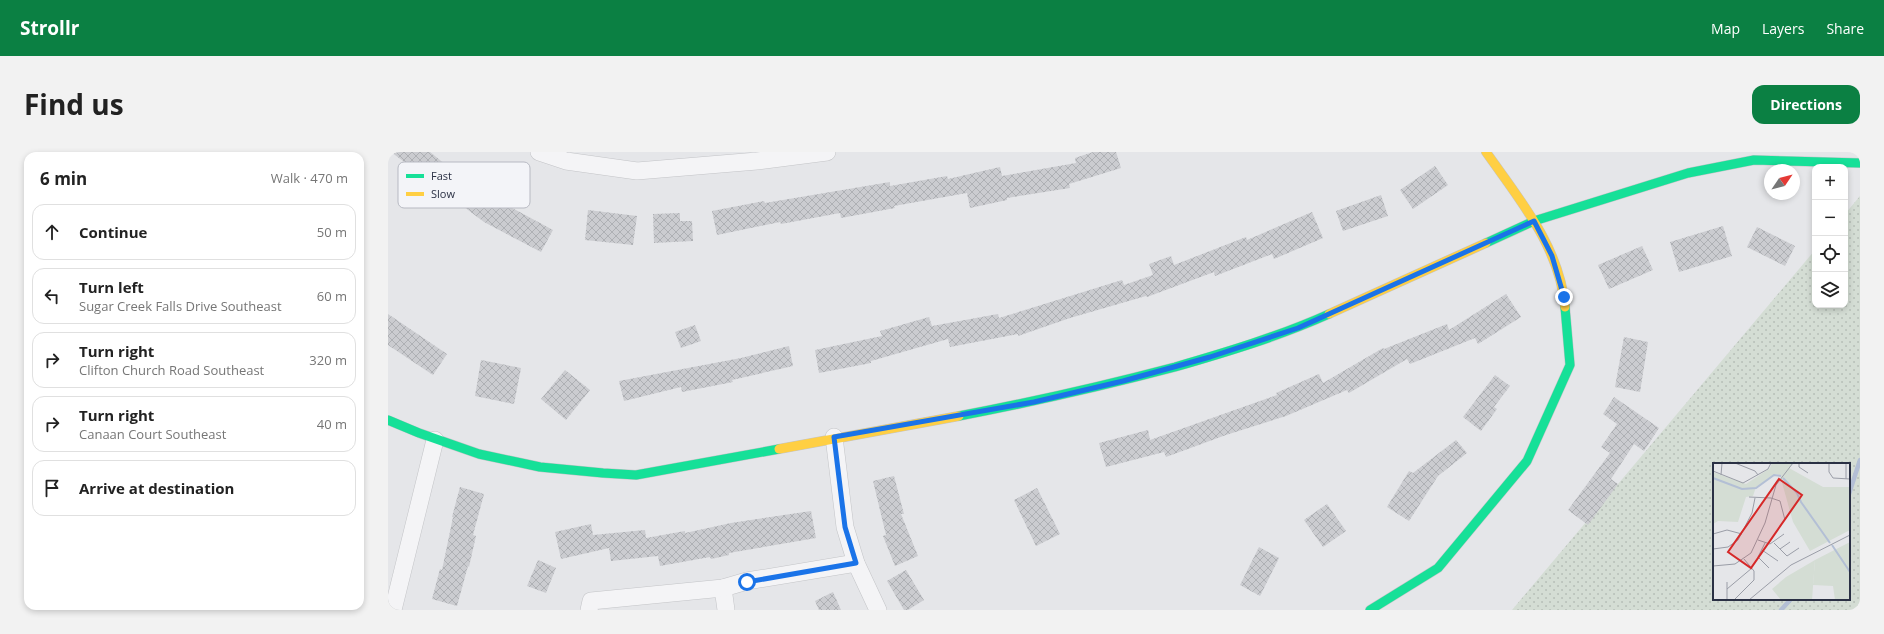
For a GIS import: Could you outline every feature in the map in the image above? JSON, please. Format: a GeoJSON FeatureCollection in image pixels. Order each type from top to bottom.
{"type":"FeatureCollection","features":[{"type":"Feature","properties":{"kind":"street"},"geometry":{"type":"LineString","coordinates":[[539,152],[566,162],[637,172],[756,157],[827,152]]}},
{"type":"Feature","properties":{"kind":"street"},"geometry":{"type":"LineString","coordinates":[[1370,610],[1438,568],[1452,554],[1527,461],[1570,365],[1564,297],[1552,256],[1534,221],[1486,152]]}},
{"type":"Feature","properties":{"kind":"street"},"geometry":{"type":"LineString","coordinates":[[388,420],[435,440],[495,459],[540,468],[585,473],[636,475],[834,437],[1034,402],[1123,381],[1210,357],[1298,328],[1534,221],[1688,173],[1754,160],[1860,163]]}},
{"type":"Feature","properties":{"kind":"street"},"geometry":{"type":"LineString","coordinates":[[834,437],[845,527],[856,563],[878,610]]}},
{"type":"Feature","properties":{"kind":"street"},"geometry":{"type":"LineString","coordinates":[[393,610],[435,440]]}},
{"type":"Feature","properties":{"kind":"street"},"geometry":{"type":"LineString","coordinates":[[589,610],[591,601],[723,588],[747,582],[856,563]]}},
{"type":"Feature","properties":{"kind":"street"},"geometry":{"type":"LineString","coordinates":[[723,588],[726,610]]}},
{"type":"Feature","properties":{"kind":"shaded area"},"geometry":{"type":"Polygon","coordinates":[[[1860,196],[1860,610],[1512,610],[1812,254],[1812,308],[1848,308],[1848,210],[1860,196]]]}},
{"type":"Feature","properties":{"kind":"building"},"geometry":{"type":"Polygon","coordinates":[[[391,152],[430,152],[442,162],[404,162],[391,152]]]}},
{"type":"Feature","properties":{"kind":"building"},"geometry":{"type":"Polygon","coordinates":[[[1093,152],[1116,152],[1121,168],[1069,184],[1070,188],[1007,198],[1007,200],[970,208],[967,193],[894,206],[895,208],[841,218],[840,213],[781,224],[780,222],[717,235],[712,211],[764,201],[765,203],[890,182],[890,186],[947,176],[948,179],[1000,167],[1002,176],[1076,163],[1075,158],[1093,152]]]}},
{"type":"Feature","properties":{"kind":"building"},"geometry":{"type":"Polygon","coordinates":[[[1435,166],[1448,185],[1413,209],[1400,190],[1435,166]]]}},
{"type":"Feature","properties":{"kind":"building"},"geometry":{"type":"Polygon","coordinates":[[[1381,195],[1388,216],[1343,231],[1336,211],[1381,195]]]}},
{"type":"Feature","properties":{"kind":"building"},"geometry":{"type":"Polygon","coordinates":[[[465,208],[512,208],[553,230],[541,252],[484,222],[465,208]]]}},
{"type":"Feature","properties":{"kind":"building"},"geometry":{"type":"Polygon","coordinates":[[[588,210],[637,216],[633,245],[585,240],[588,210]]]}},
{"type":"Feature","properties":{"kind":"building"},"geometry":{"type":"Polygon","coordinates":[[[1312,212],[1323,238],[1274,259],[1272,254],[1215,276],[1214,272],[1147,297],[1146,296],[1070,318],[1018,336],[1018,334],[950,347],[948,339],[871,361],[871,363],[819,373],[815,350],[882,336],[880,331],[929,317],[932,326],[998,314],[999,318],[1122,280],[1124,285],[1153,275],[1149,264],[1171,256],[1174,265],[1246,237],[1247,240],[1312,212]]]}},
{"type":"Feature","properties":{"kind":"building"},"geometry":{"type":"Polygon","coordinates":[[[680,213],[680,221],[692,221],[693,241],[654,243],[653,214],[680,213]]]}},
{"type":"Feature","properties":{"kind":"building"},"geometry":{"type":"Polygon","coordinates":[[[1723,226],[1732,256],[1679,272],[1670,242],[1723,226]]]}},
{"type":"Feature","properties":{"kind":"building"},"geometry":{"type":"Polygon","coordinates":[[[1757,227],[1795,246],[1785,266],[1747,247],[1757,227]]]}},
{"type":"Feature","properties":{"kind":"building"},"geometry":{"type":"Polygon","coordinates":[[[1642,246],[1653,270],[1609,289],[1598,265],[1642,246]]]}},
{"type":"Feature","properties":{"kind":"building"},"geometry":{"type":"Polygon","coordinates":[[[1506,294],[1521,317],[1478,344],[1475,338],[1410,364],[1407,359],[1349,393],[1347,390],[1286,416],[1226,435],[1166,457],[1164,452],[1106,467],[1099,443],[1148,430],[1150,440],[1277,395],[1276,393],[1319,374],[1323,383],[1383,348],[1384,349],[1447,324],[1449,330],[1506,294]]]}},
{"type":"Feature","properties":{"kind":"building"},"geometry":{"type":"Polygon","coordinates":[[[388,314],[447,354],[433,375],[388,345],[388,314]]]}},
{"type":"Feature","properties":{"kind":"building"},"geometry":{"type":"Polygon","coordinates":[[[695,325],[701,341],[681,348],[675,332],[695,325]]]}},
{"type":"Feature","properties":{"kind":"building"},"geometry":{"type":"Polygon","coordinates":[[[1624,337],[1648,342],[1640,392],[1615,387],[1624,337]]]}},
{"type":"Feature","properties":{"kind":"building"},"geometry":{"type":"Polygon","coordinates":[[[789,346],[793,366],[732,380],[733,382],[682,392],[681,387],[624,401],[619,381],[741,358],[789,346]]]}},
{"type":"Feature","properties":{"kind":"building"},"geometry":{"type":"Polygon","coordinates":[[[481,360],[521,368],[514,404],[475,396],[481,360]]]}},
{"type":"Feature","properties":{"kind":"building"},"geometry":{"type":"Polygon","coordinates":[[[565,370],[590,390],[566,420],[541,399],[565,370]]]}},
{"type":"Feature","properties":{"kind":"building"},"geometry":{"type":"Polygon","coordinates":[[[1495,375],[1510,386],[1494,407],[1497,409],[1481,431],[1463,417],[1495,375]]]}},
{"type":"Feature","properties":{"kind":"building"},"geometry":{"type":"Polygon","coordinates":[[[1614,397],[1659,428],[1644,451],[1634,444],[1611,479],[1618,484],[1588,525],[1568,510],[1610,453],[1601,447],[1617,424],[1603,414],[1614,397]]]}},
{"type":"Feature","properties":{"kind":"building"},"geometry":{"type":"Polygon","coordinates":[[[1456,440],[1467,453],[1438,476],[1409,521],[1387,507],[1409,471],[1413,473],[1456,440]]]}},
{"type":"Feature","properties":{"kind":"building"},"geometry":{"type":"Polygon","coordinates":[[[894,476],[904,514],[901,514],[918,556],[895,566],[883,536],[886,535],[873,481],[894,476]]]}},
{"type":"Feature","properties":{"kind":"building"},"geometry":{"type":"Polygon","coordinates":[[[460,487],[484,494],[473,535],[476,536],[469,567],[468,566],[457,606],[432,599],[440,569],[442,570],[452,517],[460,487]]]}},
{"type":"Feature","properties":{"kind":"building"},"geometry":{"type":"Polygon","coordinates":[[[1037,488],[1060,534],[1036,546],[1014,500],[1037,488]]]}},
{"type":"Feature","properties":{"kind":"building"},"geometry":{"type":"Polygon","coordinates":[[[1327,504],[1346,531],[1323,547],[1304,520],[1327,504]]]}},
{"type":"Feature","properties":{"kind":"building"},"geometry":{"type":"Polygon","coordinates":[[[811,511],[816,538],[729,553],[729,555],[711,559],[710,557],[660,566],[658,556],[611,561],[609,548],[561,559],[555,532],[591,524],[593,535],[645,530],[646,538],[685,531],[685,533],[731,523],[811,511]]]}},
{"type":"Feature","properties":{"kind":"building"},"geometry":{"type":"Polygon","coordinates":[[[1259,547],[1279,558],[1260,596],[1240,585],[1259,547]]]}},
{"type":"Feature","properties":{"kind":"building"},"geometry":{"type":"Polygon","coordinates":[[[538,560],[556,568],[546,593],[527,586],[538,560]]]}},
{"type":"Feature","properties":{"kind":"building"},"geometry":{"type":"Polygon","coordinates":[[[906,570],[924,600],[908,610],[904,610],[887,581],[906,570]]]}},
{"type":"Feature","properties":{"kind":"building"},"geometry":{"type":"Polygon","coordinates":[[[833,592],[841,610],[819,610],[815,601],[833,592]]]}},
{"type":"Feature","properties":{"kind":"waterway"},"geometry":{"type":"LineString","coordinates":[[1850,491],[1860,460]]}},
{"type":"Feature","properties":{"kind":"waterway"},"geometry":{"type":"LineString","coordinates":[[1781,610],[1790,600]]}},
{"type":"Feature","properties":{"kind":"traffic: fast"},"geometry":{"type":"LineString","coordinates":[[1486,243],[1534,221],[1688,173],[1754,160],[1860,163]]}},
{"type":"Feature","properties":{"kind":"traffic: fast"},"geometry":{"type":"LineString","coordinates":[[1370,610],[1438,568],[1527,461],[1570,365],[1565,307]]}},
{"type":"Feature","properties":{"kind":"traffic: fast"},"geometry":{"type":"LineString","coordinates":[[959,416],[1121,381],[1175,367],[1272,336],[1329,314]]}},
{"type":"Feature","properties":{"kind":"traffic: fast"},"geometry":{"type":"LineString","coordinates":[[388,420],[419,433],[479,454],[540,467],[603,473],[636,475],[779,449]]}},
{"type":"Feature","properties":{"kind":"traffic: slow"},"geometry":{"type":"LineString","coordinates":[[1486,152],[1524,206],[1547,244],[1562,285],[1565,307]]}},
{"type":"Feature","properties":{"kind":"traffic: slow"},"geometry":{"type":"LineString","coordinates":[[1329,314],[1486,243]]}},
{"type":"Feature","properties":{"kind":"traffic: slow"},"geometry":{"type":"LineString","coordinates":[[779,449],[959,416]]}},
{"type":"Feature","properties":{"kind":"route"},"geometry":{"type":"LineString","coordinates":[[747,582],[856,563],[845,527],[834,437],[1034,402],[1123,381],[1210,357],[1298,328],[1534,221],[1552,256],[1564,297]]}}]}
